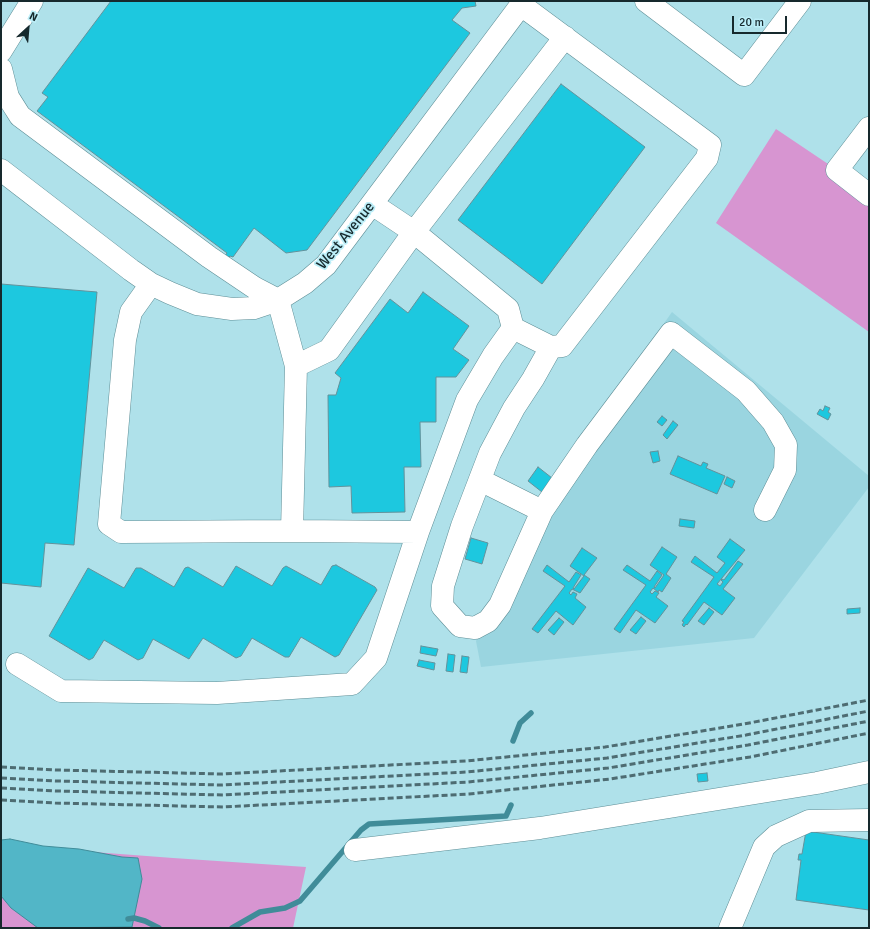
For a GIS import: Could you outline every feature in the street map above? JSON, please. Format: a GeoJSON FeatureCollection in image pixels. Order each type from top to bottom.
{"type":"FeatureCollection","features":[{"type":"Feature","properties":{"kind":"street"},"geometry":{"type":"LineString","coordinates":[[1,51],[32,1]]}},
{"type":"Feature","properties":{"kind":"street"},"geometry":{"type":"LineString","coordinates":[[646,1],[744,75],[800,1]]}},
{"type":"Feature","properties":{"kind":"street"},"geometry":{"type":"LineString","coordinates":[[372,204],[414,232],[508,309],[513,328],[551,346],[562,346],[707,158],[710,145],[565,37],[523,3]]}},
{"type":"Feature","properties":{"kind":"street","name":"West Avenue"},"geometry":{"type":"LineString","coordinates":[[1,170],[151,284],[184,300],[212,307],[232,309],[254,308],[278,300],[305,283],[326,265],[523,3]]}},
{"type":"Feature","properties":{"kind":"street"},"geometry":{"type":"LineString","coordinates":[[296,366],[329,350],[414,232],[565,37]]}},
{"type":"Feature","properties":{"kind":"street"},"geometry":{"type":"LineString","coordinates":[[1,69],[8,97],[20,116],[208,257],[255,288],[278,300],[296,366],[292,531]]}},
{"type":"Feature","properties":{"kind":"street"},"geometry":{"type":"LineString","coordinates":[[869,128],[837,170],[869,195]]}},
{"type":"Feature","properties":{"kind":"street"},"geometry":{"type":"LineString","coordinates":[[151,284],[131,312],[125,340],[109,524],[121,532],[418,532]]}},
{"type":"Feature","properties":{"kind":"street"},"geometry":{"type":"LineString","coordinates":[[17,664],[61,691],[217,693],[352,684],[376,658],[418,532],[467,400],[493,356],[513,328]]}},
{"type":"Feature","properties":{"kind":"street"},"geometry":{"type":"LineString","coordinates":[[551,346],[533,379],[514,408],[490,453],[462,526],[443,586],[442,606],[460,626],[475,628],[488,621],[500,605],[542,511],[587,446],[671,334],[746,391],[772,422],[786,445],[785,470],[765,510]]}},
{"type":"Feature","properties":{"kind":"street"},"geometry":{"type":"LineString","coordinates":[[480,480],[542,511]]}},
{"type":"Feature","properties":{"kind":"street"},"geometry":{"type":"LineString","coordinates":[[355,850],[540,828],[809,784],[869,772]]}},
{"type":"Feature","properties":{"kind":"street"},"geometry":{"type":"LineString","coordinates":[[730,928],[764,847],[776,836],[809,821],[869,820]]}},
{"type":"Feature","properties":{"kind":"shaded area"},"geometry":{"type":"Polygon","coordinates":[[[776,129],[837,170],[869,195],[869,332],[716,223],[776,129]]]}},
{"type":"Feature","properties":{"kind":"shaded area"},"geometry":{"type":"Polygon","coordinates":[[[672,312],[869,476],[869,487],[754,638],[481,667],[476,641],[526,519],[672,312]]]}},
{"type":"Feature","properties":{"kind":"shaded area"},"geometry":{"type":"Polygon","coordinates":[[[10,839],[43,846],[79,849],[122,857],[138,858],[142,879],[132,927],[38,928],[11,908],[1,896],[1,840],[10,839]]]}},
{"type":"Feature","properties":{"kind":"shaded area"},"geometry":{"type":"Polygon","coordinates":[[[1,845],[306,867],[293,928],[1,928],[1,845]]]}},
{"type":"Feature","properties":{"kind":"building"},"geometry":{"type":"Polygon","coordinates":[[[111,1],[475,1],[476,6],[462,8],[452,20],[470,33],[307,250],[286,253],[254,228],[233,257],[230,256],[228,258],[225,256],[227,253],[37,111],[48,97],[42,93],[111,1]]]}},
{"type":"Feature","properties":{"kind":"building"},"geometry":{"type":"Polygon","coordinates":[[[561,84],[645,147],[542,284],[458,220],[561,84]]]}},
{"type":"Feature","properties":{"kind":"building"},"geometry":{"type":"Polygon","coordinates":[[[1,284],[97,292],[74,545],[45,543],[41,587],[1,583],[1,284]]]}},
{"type":"Feature","properties":{"kind":"building"},"geometry":{"type":"Polygon","coordinates":[[[423,292],[469,326],[453,349],[469,360],[456,377],[436,377],[436,422],[420,422],[421,467],[404,467],[405,512],[352,513],[351,486],[329,487],[328,395],[336,395],[341,378],[335,373],[390,299],[408,313],[423,292]]]}},
{"type":"Feature","properties":{"kind":"building"},"geometry":{"type":"Polygon","coordinates":[[[825,406],[830,408],[828,412],[831,414],[828,420],[817,414],[820,409],[823,411],[825,406]]]}},
{"type":"Feature","properties":{"kind":"building"},"geometry":{"type":"Polygon","coordinates":[[[662,416],[667,420],[662,426],[657,422],[662,416]]]}},
{"type":"Feature","properties":{"kind":"building"},"geometry":{"type":"Polygon","coordinates":[[[673,421],[678,425],[667,439],[663,435],[673,421]]]}},
{"type":"Feature","properties":{"kind":"building"},"geometry":{"type":"Polygon","coordinates":[[[658,451],[660,461],[653,463],[650,452],[658,451]]]}},
{"type":"Feature","properties":{"kind":"building"},"geometry":{"type":"Polygon","coordinates":[[[678,456],[701,466],[703,462],[708,464],[706,468],[725,476],[717,494],[670,474],[678,456]]]}},
{"type":"Feature","properties":{"kind":"building"},"geometry":{"type":"Polygon","coordinates":[[[538,467],[552,478],[542,492],[528,481],[538,467]]]}},
{"type":"Feature","properties":{"kind":"building"},"geometry":{"type":"Polygon","coordinates":[[[727,477],[735,481],[732,488],[724,484],[727,477]]]}},
{"type":"Feature","properties":{"kind":"building"},"geometry":{"type":"Polygon","coordinates":[[[680,519],[695,521],[694,528],[679,526],[680,519]]]}},
{"type":"Feature","properties":{"kind":"building"},"geometry":{"type":"Polygon","coordinates":[[[471,538],[488,543],[482,564],[465,559],[471,538]]]}},
{"type":"Feature","properties":{"kind":"building"},"geometry":{"type":"Polygon","coordinates":[[[730,539],[745,550],[717,584],[720,586],[723,582],[721,580],[724,580],[738,561],[743,564],[723,589],[735,598],[722,615],[704,602],[684,627],[682,625],[684,622],[682,621],[714,577],[691,562],[695,556],[717,573],[725,563],[717,557],[730,539]]]}},
{"type":"Feature","properties":{"kind":"building"},"geometry":{"type":"Polygon","coordinates":[[[662,547],[677,557],[666,574],[671,578],[662,592],[659,590],[658,592],[653,588],[650,592],[652,594],[655,591],[659,593],[656,597],[668,606],[655,623],[636,610],[620,633],[614,629],[646,585],[623,570],[627,565],[650,581],[657,571],[662,575],[654,587],[655,588],[664,575],[650,565],[662,547]]]}},
{"type":"Feature","properties":{"kind":"building"},"geometry":{"type":"Polygon","coordinates":[[[582,548],[597,558],[584,575],[590,579],[580,593],[572,589],[569,593],[571,595],[573,592],[577,594],[575,598],[586,607],[573,625],[556,611],[538,633],[532,629],[565,586],[543,571],[547,565],[569,582],[576,572],[581,575],[573,588],[574,589],[584,576],[570,566],[582,548]]]}},
{"type":"Feature","properties":{"kind":"building"},"geometry":{"type":"Polygon","coordinates":[[[336,565],[375,587],[377,590],[339,655],[335,657],[301,637],[289,657],[285,657],[252,638],[241,656],[236,658],[203,638],[189,659],[153,639],[143,658],[138,660],[104,640],[93,658],[89,660],[49,636],[88,568],[124,588],[136,568],[141,568],[174,587],[185,568],[188,567],[223,587],[236,566],[272,586],[283,568],[286,566],[321,585],[332,566],[336,565]]]}},
{"type":"Feature","properties":{"kind":"building"},"geometry":{"type":"Polygon","coordinates":[[[709,608],[714,612],[704,625],[698,621],[709,608]]]}},
{"type":"Feature","properties":{"kind":"building"},"geometry":{"type":"Polygon","coordinates":[[[860,608],[860,613],[847,614],[847,609],[860,608]]]}},
{"type":"Feature","properties":{"kind":"building"},"geometry":{"type":"Polygon","coordinates":[[[641,617],[646,621],[636,634],[630,630],[641,617]]]}},
{"type":"Feature","properties":{"kind":"building"},"geometry":{"type":"Polygon","coordinates":[[[559,618],[564,622],[554,635],[548,630],[559,618]]]}},
{"type":"Feature","properties":{"kind":"building"},"geometry":{"type":"Polygon","coordinates":[[[421,646],[438,649],[436,656],[420,653],[421,646]]]}},
{"type":"Feature","properties":{"kind":"building"},"geometry":{"type":"Polygon","coordinates":[[[448,654],[455,655],[453,672],[446,671],[448,654]]]}},
{"type":"Feature","properties":{"kind":"building"},"geometry":{"type":"Polygon","coordinates":[[[462,656],[469,657],[467,673],[460,672],[462,656]]]}},
{"type":"Feature","properties":{"kind":"building"},"geometry":{"type":"Polygon","coordinates":[[[419,660],[435,663],[434,670],[417,666],[419,660]]]}},
{"type":"Feature","properties":{"kind":"building"},"geometry":{"type":"Polygon","coordinates":[[[707,773],[708,781],[698,782],[697,774],[707,773]]]}},
{"type":"Feature","properties":{"kind":"building"},"geometry":{"type":"Polygon","coordinates":[[[806,831],[869,840],[869,910],[796,900],[801,860],[798,860],[799,854],[802,854],[806,831]]]}},
{"type":"Feature","properties":{"kind":"waterway"},"geometry":{"type":"LineString","coordinates":[[513,741],[520,723],[531,713]]}},
{"type":"Feature","properties":{"kind":"waterway"},"geometry":{"type":"LineString","coordinates":[[232,928],[260,912],[285,908],[300,901],[361,830],[369,824],[506,816],[511,805]]}},
{"type":"Feature","properties":{"kind":"waterway"},"geometry":{"type":"LineString","coordinates":[[128,919],[134,918],[145,921],[159,928]]}},
{"type":"Feature","properties":{"kind":"railway"},"geometry":{"type":"LineString","coordinates":[[1,767],[57,770],[222,774],[466,761],[605,747],[744,724],[869,700]]}},
{"type":"Feature","properties":{"kind":"railway"},"geometry":{"type":"LineString","coordinates":[[1,778],[56,781],[222,785],[467,772],[607,758],[746,735],[869,711]]}},
{"type":"Feature","properties":{"kind":"railway"},"geometry":{"type":"LineString","coordinates":[[1,788],[56,791],[223,795],[468,782],[608,768],[748,745],[869,721]]}},
{"type":"Feature","properties":{"kind":"railway"},"geometry":{"type":"LineString","coordinates":[[1,800],[55,803],[223,807],[469,794],[610,779],[750,757],[869,733]]}}]}
